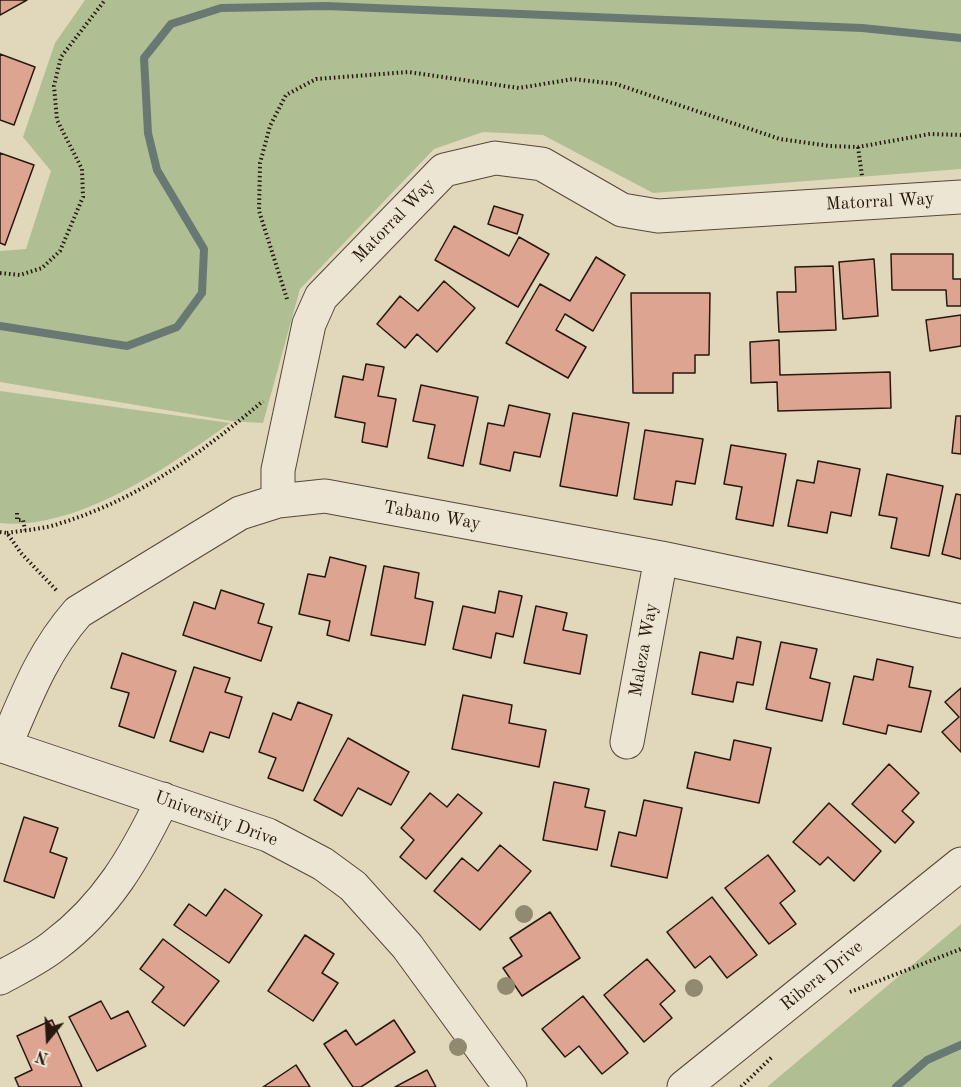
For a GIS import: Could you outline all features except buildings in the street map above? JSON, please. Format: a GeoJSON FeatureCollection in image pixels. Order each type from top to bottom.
{"type":"FeatureCollection","features":[{"type":"Feature","properties":{"kind":"street","name":"Matorral Way"},"geometry":{"type":"LineString","coordinates":[[278,501],[278,470],[306,336],[321,297],[444,170],[495,158],[542,164],[622,210],[658,216],[961,198]]}},
{"type":"Feature","properties":{"kind":"street","name":"Tabano Way"},"geometry":{"type":"LineString","coordinates":[[3,746],[37,670],[57,636],[78,612],[240,513],[278,501],[325,496],[661,558],[961,621]]}},
{"type":"Feature","properties":{"kind":"street","name":"Maleza Way"},"geometry":{"type":"LineString","coordinates":[[627,742],[661,558]]}},
{"type":"Feature","properties":{"kind":"street","name":"University Drive"},"geometry":{"type":"LineString","coordinates":[[3,746],[268,834],[323,864],[353,886],[407,946],[510,1087]]}},
{"type":"Feature","properties":{"kind":"street"},"geometry":{"type":"LineString","coordinates":[[0,978],[55,946],[102,903],[139,850],[163,800]]}},
{"type":"Feature","properties":{"kind":"street","name":"Ribera Drive"},"geometry":{"type":"LineString","coordinates":[[684,1087],[961,864]]}},
{"type":"Feature","properties":{"kind":"path"},"geometry":{"type":"LineString","coordinates":[[0,273],[20,275],[42,268],[60,251],[83,197],[82,169],[57,120],[54,86],[61,57],[105,0]]}},
{"type":"Feature","properties":{"kind":"path"},"geometry":{"type":"LineString","coordinates":[[17,513],[17,520],[23,520],[25,530]]}},
{"type":"Feature","properties":{"kind":"path"},"geometry":{"type":"LineString","coordinates":[[0,532],[7,533],[21,553],[78,612]]}},
{"type":"Feature","properties":{"kind":"path"},"geometry":{"type":"LineString","coordinates":[[847,993],[961,949]]}},
{"type":"Feature","properties":{"kind":"path"},"geometry":{"type":"LineString","coordinates":[[741,1087],[777,1052]]}},
{"type":"Feature","properties":{"kind":"green space"},"geometry":{"type":"Polygon","coordinates":[[[85,0],[961,0],[961,169],[653,193],[543,135],[483,132],[434,149],[300,289],[263,423],[231,421],[0,382],[0,251],[26,249],[51,171],[23,137],[55,43],[85,0]]]}},
{"type":"Feature","properties":{"kind":"green space"},"geometry":{"type":"Polygon","coordinates":[[[0,391],[230,423],[151,476],[91,506],[60,517],[30,523],[0,523],[0,391]]]}},
{"type":"Feature","properties":{"kind":"green space"},"geometry":{"type":"Polygon","coordinates":[[[961,924],[961,1087],[767,1087],[961,924]]]}},
{"type":"Feature","properties":{"kind":"waterway"},"geometry":{"type":"LineString","coordinates":[[0,326],[127,346],[177,327],[202,293],[204,249],[157,170],[148,133],[144,58],[171,24],[221,8],[326,6],[862,28],[961,38]]}},
{"type":"Feature","properties":{"kind":"waterway"},"geometry":{"type":"LineString","coordinates":[[896,1087],[927,1060],[961,1045]]}}]}
